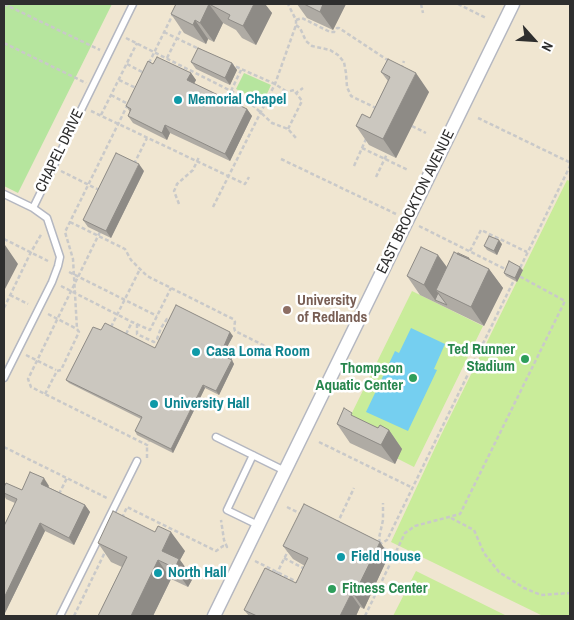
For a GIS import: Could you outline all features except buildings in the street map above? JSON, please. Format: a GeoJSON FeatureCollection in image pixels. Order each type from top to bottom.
{"type":"FeatureCollection","features":[{"type":"Feature","properties":{"kind":"street","name":"EAST BROCKTON AVENUE"},"geometry":{"type":"LineString","coordinates":[[214,616],[513,4]]}},
{"type":"Feature","properties":{"kind":"lane","name":"CHAPEL DRIVE"},"geometry":{"type":"LineString","coordinates":[[4,378],[52,282],[60,257],[47,218],[33,208],[133,4]]}},
{"type":"Feature","properties":{"kind":"lane"},"geometry":{"type":"LineString","coordinates":[[4,194],[33,208]]}},
{"type":"Feature","properties":{"kind":"lane"},"geometry":{"type":"LineString","coordinates":[[216,437],[285,471]]}},
{"type":"Feature","properties":{"kind":"lane"},"geometry":{"type":"LineString","coordinates":[[253,455],[227,510],[258,525]]}},
{"type":"Feature","properties":{"kind":"lane"},"geometry":{"type":"LineString","coordinates":[[60,616],[137,461]]}},
{"type":"Feature","properties":{"kind":"path"},"geometry":{"type":"LineString","coordinates":[[4,4],[108,54]]}},
{"type":"Feature","properties":{"kind":"path"},"geometry":{"type":"LineString","coordinates":[[213,207],[275,84],[296,25],[296,20],[288,4]]}},
{"type":"Feature","properties":{"kind":"path"},"geometry":{"type":"LineString","coordinates":[[421,4],[424,14]]}},
{"type":"Feature","properties":{"kind":"path"},"geometry":{"type":"LineString","coordinates":[[458,4],[486,18]]}},
{"type":"Feature","properties":{"kind":"path"},"geometry":{"type":"LineString","coordinates":[[127,64],[144,73],[174,11]]}},
{"type":"Feature","properties":{"kind":"path"},"geometry":{"type":"LineString","coordinates":[[296,20],[302,18],[330,32],[334,32],[339,28],[391,62]]}},
{"type":"Feature","properties":{"kind":"path"},"geometry":{"type":"LineString","coordinates":[[167,58],[185,21]]}},
{"type":"Feature","properties":{"kind":"path"},"geometry":{"type":"LineString","coordinates":[[296,25],[300,28],[306,41],[312,46],[330,50],[344,62],[347,88],[351,96],[380,110]]}},
{"type":"Feature","properties":{"kind":"path"},"geometry":{"type":"LineString","coordinates":[[164,32],[201,50]]}},
{"type":"Feature","properties":{"kind":"path"},"geometry":{"type":"LineString","coordinates":[[4,43],[92,86]]}},
{"type":"Feature","properties":{"kind":"path"},"geometry":{"type":"LineString","coordinates":[[249,177],[245,184],[101,115],[137,43],[245,98],[272,123],[288,129],[296,138]]}},
{"type":"Feature","properties":{"kind":"path"},"geometry":{"type":"LineString","coordinates":[[400,69],[404,61]]}},
{"type":"Feature","properties":{"kind":"path"},"geometry":{"type":"LineString","coordinates":[[225,62],[275,84],[287,92]]}},
{"type":"Feature","properties":{"kind":"path"},"geometry":{"type":"LineString","coordinates":[[231,91],[241,70]]}},
{"type":"Feature","properties":{"kind":"path"},"geometry":{"type":"LineString","coordinates":[[119,80],[136,88],[140,81]]}},
{"type":"Feature","properties":{"kind":"path"},"geometry":{"type":"LineString","coordinates":[[296,93],[303,88]]}},
{"type":"Feature","properties":{"kind":"path"},"geometry":{"type":"LineString","coordinates":[[254,106],[294,90],[302,101],[288,129]]}},
{"type":"Feature","properties":{"kind":"path"},"geometry":{"type":"LineString","coordinates":[[45,394],[57,370],[61,370],[79,332],[73,259],[65,232],[128,104],[111,96]]}},
{"type":"Feature","properties":{"kind":"path"},"geometry":{"type":"LineString","coordinates":[[380,544],[387,540],[570,166],[569,162],[478,118]]}},
{"type":"Feature","properties":{"kind":"path"},"geometry":{"type":"LineString","coordinates":[[412,126],[426,133]]}},
{"type":"Feature","properties":{"kind":"path"},"geometry":{"type":"LineString","coordinates":[[354,166],[368,136]]}},
{"type":"Feature","properties":{"kind":"path"},"geometry":{"type":"LineString","coordinates":[[133,166],[147,138]]}},
{"type":"Feature","properties":{"kind":"path"},"geometry":{"type":"LineString","coordinates":[[362,148],[408,170]]}},
{"type":"Feature","properties":{"kind":"path"},"geometry":{"type":"LineString","coordinates":[[376,177],[387,154]]}},
{"type":"Feature","properties":{"kind":"path"},"geometry":{"type":"LineString","coordinates":[[179,204],[174,191],[177,184],[193,170],[199,157]]}},
{"type":"Feature","properties":{"kind":"path"},"geometry":{"type":"LineString","coordinates":[[280,159],[396,214]]}},
{"type":"Feature","properties":{"kind":"path"},"geometry":{"type":"LineString","coordinates":[[70,175],[105,193]]}},
{"type":"Feature","properties":{"kind":"path"},"geometry":{"type":"LineString","coordinates":[[70,222],[99,234],[125,249],[131,260],[148,276],[234,319],[235,331],[279,352]]}},
{"type":"Feature","properties":{"kind":"path"},"geometry":{"type":"LineString","coordinates":[[4,307],[40,235],[50,225]]}},
{"type":"Feature","properties":{"kind":"path"},"geometry":{"type":"LineString","coordinates":[[419,226],[509,270]]}},
{"type":"Feature","properties":{"kind":"path"},"geometry":{"type":"LineString","coordinates":[[470,251],[481,230],[527,252]]}},
{"type":"Feature","properties":{"kind":"path"},"geometry":{"type":"LineString","coordinates":[[99,234],[28,379],[31,387],[148,443],[146,465]]}},
{"type":"Feature","properties":{"kind":"path"},"geometry":{"type":"LineString","coordinates":[[4,239],[48,261]]}},
{"type":"Feature","properties":{"kind":"path"},"geometry":{"type":"LineString","coordinates":[[111,327],[140,269]]}},
{"type":"Feature","properties":{"kind":"path"},"geometry":{"type":"LineString","coordinates":[[69,272],[157,316]]}},
{"type":"Feature","properties":{"kind":"path"},"geometry":{"type":"LineString","coordinates":[[365,616],[405,533],[415,526],[460,514],[565,300],[517,274]]}},
{"type":"Feature","properties":{"kind":"path"},"geometry":{"type":"LineString","coordinates":[[52,282],[150,330],[171,288]]}},
{"type":"Feature","properties":{"kind":"path"},"geometry":{"type":"LineString","coordinates":[[10,295],[28,304]]}},
{"type":"Feature","properties":{"kind":"path"},"geometry":{"type":"LineString","coordinates":[[48,314],[78,329]]}},
{"type":"Feature","properties":{"kind":"path"},"geometry":{"type":"LineString","coordinates":[[137,324],[137,334],[154,342],[159,340],[161,328],[167,319],[172,319]]}},
{"type":"Feature","properties":{"kind":"path"},"geometry":{"type":"LineString","coordinates":[[126,334],[132,322]]}},
{"type":"Feature","properties":{"kind":"path"},"geometry":{"type":"LineString","coordinates":[[154,324],[161,328]]}},
{"type":"Feature","properties":{"kind":"path"},"geometry":{"type":"LineString","coordinates":[[18,351],[57,370]]}},
{"type":"Feature","properties":{"kind":"path"},"geometry":{"type":"LineString","coordinates":[[319,442],[413,488]]}},
{"type":"Feature","properties":{"kind":"path"},"geometry":{"type":"LineString","coordinates":[[4,447],[107,498]]}},
{"type":"Feature","properties":{"kind":"path"},"geometry":{"type":"LineString","coordinates":[[59,494],[67,478]]}},
{"type":"Feature","properties":{"kind":"path"},"geometry":{"type":"LineString","coordinates":[[336,525],[354,488]]}},
{"type":"Feature","properties":{"kind":"path"},"geometry":{"type":"LineString","coordinates":[[383,503],[384,520],[379,538],[379,546],[395,554],[400,559]]}},
{"type":"Feature","properties":{"kind":"path"},"geometry":{"type":"LineString","coordinates":[[119,524],[127,507],[216,551],[223,546],[227,547],[221,520]]}},
{"type":"Feature","properties":{"kind":"path"},"geometry":{"type":"LineString","coordinates":[[287,507],[305,516]]}},
{"type":"Feature","properties":{"kind":"path"},"geometry":{"type":"LineString","coordinates":[[450,517],[474,530],[484,553],[499,572],[524,588],[541,594],[570,593]]}},
{"type":"Feature","properties":{"kind":"path"},"geometry":{"type":"LineString","coordinates":[[74,616],[106,549]]}},
{"type":"Feature","properties":{"kind":"path"},"geometry":{"type":"LineString","coordinates":[[273,581],[288,550]]}},
{"type":"Feature","properties":{"kind":"path"},"geometry":{"type":"LineString","coordinates":[[284,558],[311,572]]}},
{"type":"Feature","properties":{"kind":"path"},"geometry":{"type":"LineString","coordinates":[[255,561],[305,586]]}},
{"type":"Feature","properties":{"kind":"shaded area","name":"University of Redlands"},"geometry":{"type":"Polygon","coordinates":[[[4,4],[570,4],[570,616],[4,616],[4,4]]]}},
{"type":"Feature","properties":{"kind":"green space"},"geometry":{"type":"Polygon","coordinates":[[[4,4],[112,4],[18,193],[4,186],[4,4]]]}},
{"type":"Feature","properties":{"kind":"green space"},"geometry":{"type":"Polygon","coordinates":[[[244,73],[271,85],[266,96],[253,100],[236,89],[244,73]]]}},
{"type":"Feature","properties":{"kind":"green space","name":"Ted Runner Stadium"},"geometry":{"type":"Polygon","coordinates":[[[567,180],[570,181],[570,616],[543,616],[391,542],[441,435],[567,180]]]}},
{"type":"Feature","properties":{"kind":"green space","name":"Thompson Aquatic Center"},"geometry":{"type":"Polygon","coordinates":[[[412,291],[483,326],[414,467],[343,431],[412,291]]]}},
{"type":"Feature","properties":{"kind":"green space"},"geometry":{"type":"Polygon","coordinates":[[[416,571],[507,616],[393,616],[416,571]]]}},
{"type":"Feature","properties":{"kind":"water"},"geometry":{"type":"Polygon","coordinates":[[[411,328],[445,344],[434,369],[437,370],[408,431],[366,412],[395,351],[399,353],[411,328]]]}},
{"type":"Feature","properties":{"kind":"place","name":"Memorial Chapel"},"geometry":{"type":"Point","coordinates":[178,100]}},
{"type":"Feature","properties":{"kind":"place","name":"University of Redlands"},"geometry":{"type":"Point","coordinates":[287,310]}},
{"type":"Feature","properties":{"kind":"place","name":"Casa Loma Room"},"geometry":{"type":"Point","coordinates":[196,352]}},
{"type":"Feature","properties":{"kind":"place","name":"Ted Runner Stadium"},"geometry":{"type":"Point","coordinates":[525,359]}},
{"type":"Feature","properties":{"kind":"place","name":"Thompson Aquatic Center"},"geometry":{"type":"Point","coordinates":[413,378]}},
{"type":"Feature","properties":{"kind":"place","name":"University Hall"},"geometry":{"type":"Point","coordinates":[154,404]}},
{"type":"Feature","properties":{"kind":"place","name":"Field House"},"geometry":{"type":"Point","coordinates":[341,557]}},
{"type":"Feature","properties":{"kind":"place","name":"North Hall"},"geometry":{"type":"Point","coordinates":[158,573]}},
{"type":"Feature","properties":{"kind":"place","name":"Fitness Center"},"geometry":{"type":"Point","coordinates":[332,589]}}]}
